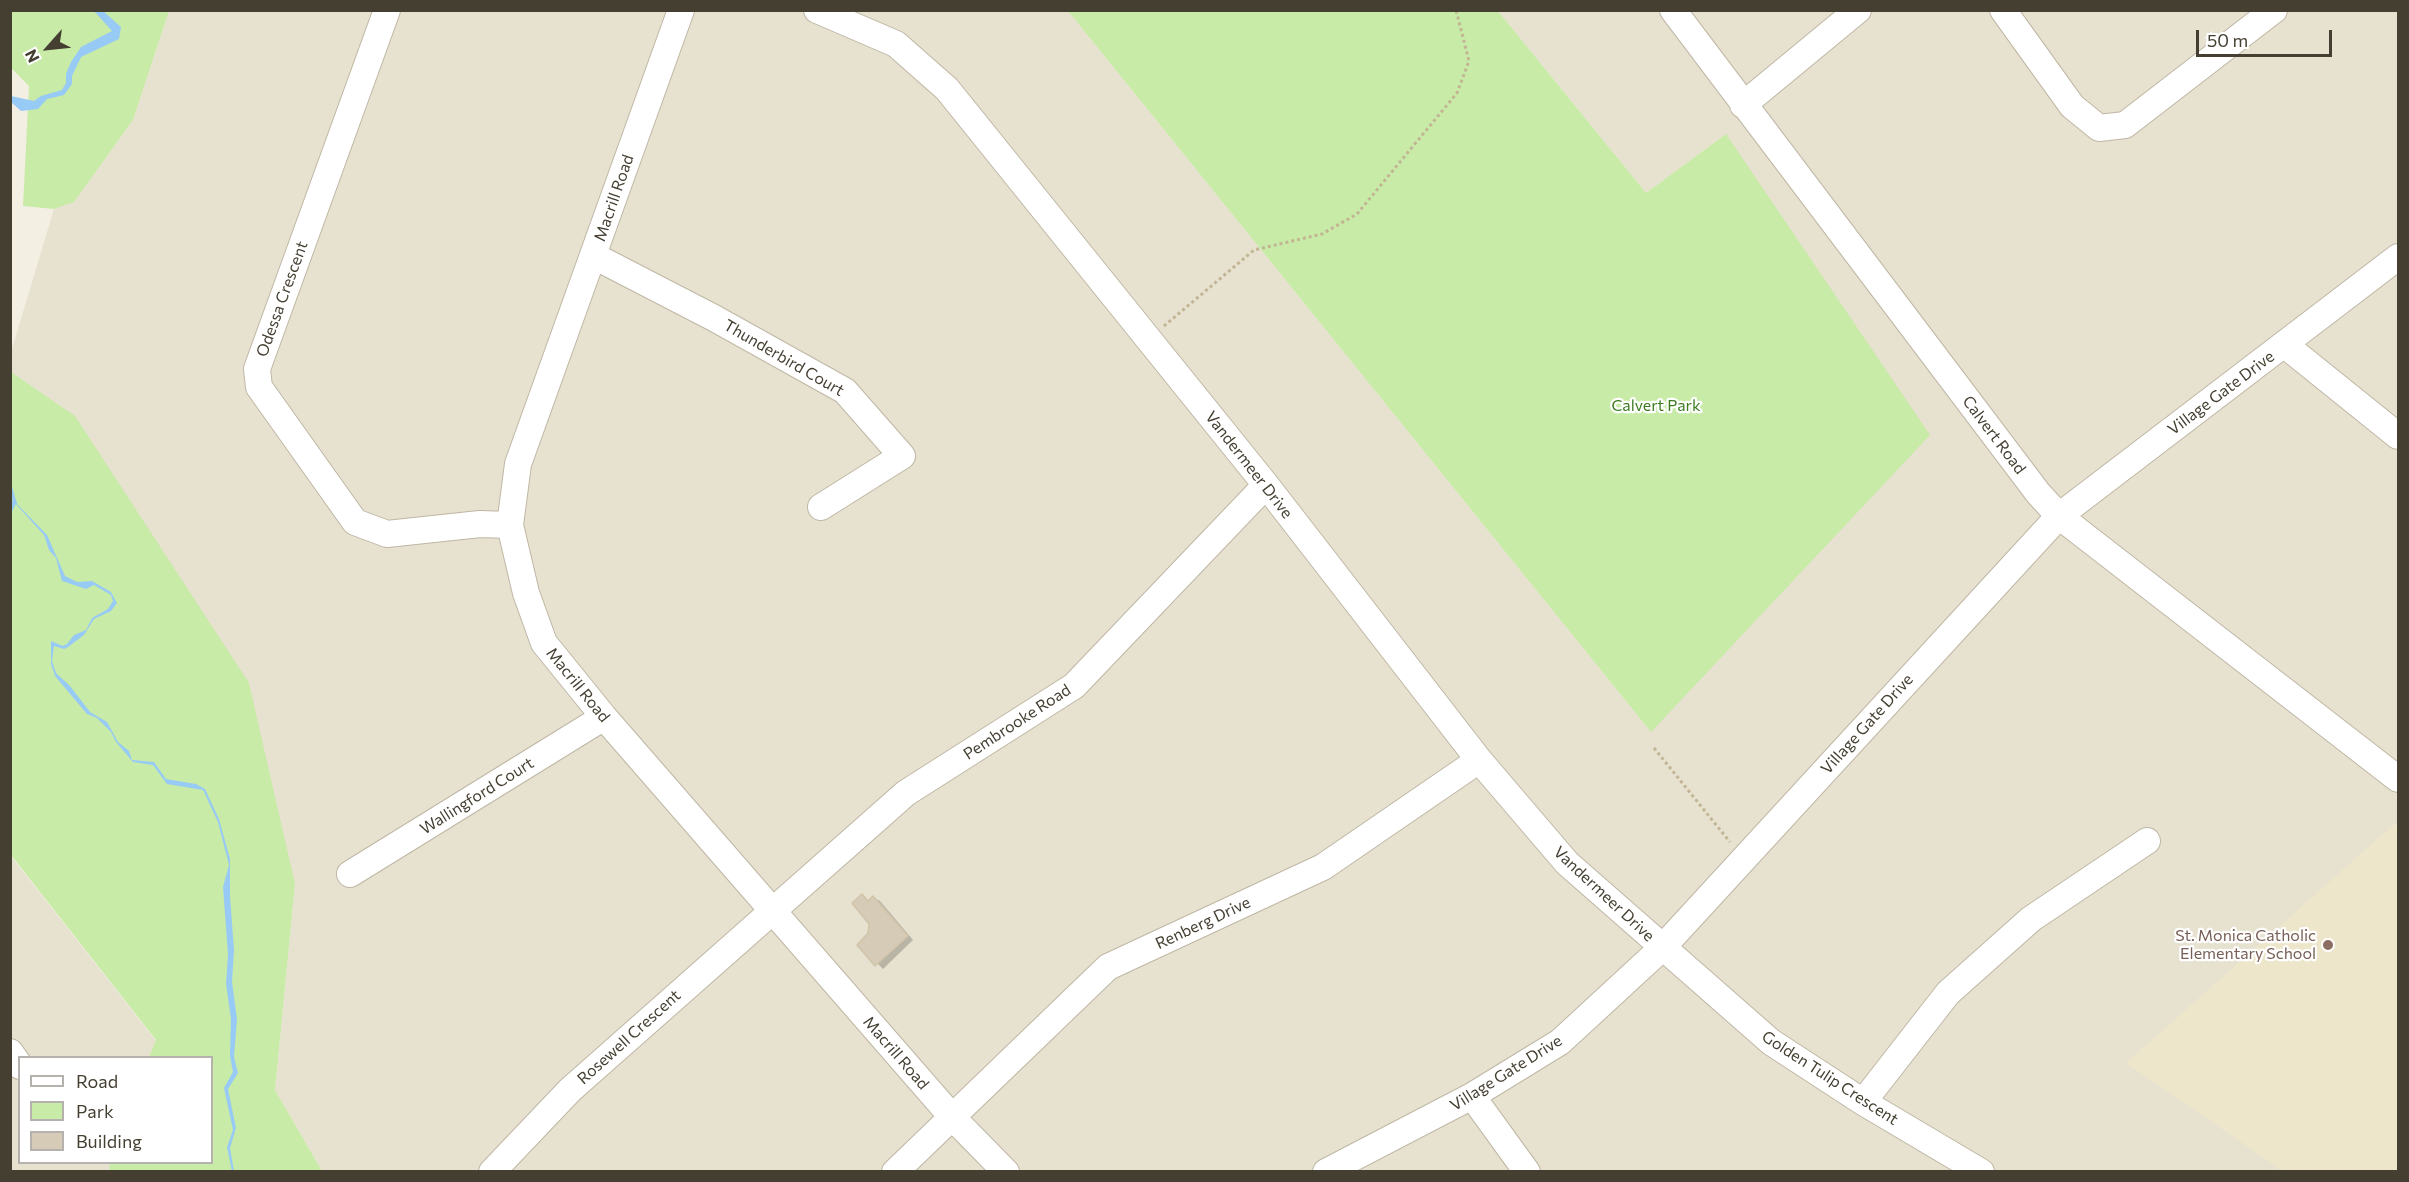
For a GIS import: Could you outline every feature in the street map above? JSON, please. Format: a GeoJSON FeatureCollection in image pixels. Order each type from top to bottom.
{"type":"FeatureCollection","features":[{"type":"Feature","properties":{"kind":"street","name":"Odessa Crescent"},"geometry":{"type":"LineString","coordinates":[[387,10],[257,369],[259,387],[355,522],[387,534],[480,524],[510,525]]}},
{"type":"Feature","properties":{"kind":"street","name":"Macrill Road"},"geometry":{"type":"LineString","coordinates":[[681,10],[518,464],[510,525],[526,593],[544,643],[604,717],[953,1118],[1006,1172]]}},
{"type":"Feature","properties":{"kind":"street","name":"Vandermeer Drive"},"geometry":{"type":"LineString","coordinates":[[817,10],[896,44],[947,89],[1266,485],[1479,760],[1567,863],[1662,948]]}},
{"type":"Feature","properties":{"kind":"street","name":"Calvert Road"},"geometry":{"type":"LineString","coordinates":[[1673,10],[2038,493],[2059,516],[2398,779]]}},
{"type":"Feature","properties":{"kind":"street"},"geometry":{"type":"LineString","coordinates":[[1743,105],[1858,10]]}},
{"type":"Feature","properties":{"kind":"street"},"geometry":{"type":"LineString","coordinates":[[2003,10],[2072,106],[2099,128],[2125,125],[2274,10]]}},
{"type":"Feature","properties":{"kind":"street","name":"Thunderbird Court"},"geometry":{"type":"LineString","coordinates":[[594,256],[714,318],[845,391],[902,456],[821,507]]}},
{"type":"Feature","properties":{"kind":"street","name":"Village Gate Drive"},"geometry":{"type":"LineString","coordinates":[[1326,1172],[1472,1096],[1560,1042],[1662,948],[2059,516],[2398,257]]}},
{"type":"Feature","properties":{"kind":"street"},"geometry":{"type":"LineString","coordinates":[[2285,345],[2398,436]]}},
{"type":"Feature","properties":{"kind":"street","name":"Pembrooke Road"},"geometry":{"type":"LineString","coordinates":[[771,910],[906,793],[1074,686],[1266,485]]}},
{"type":"Feature","properties":{"kind":"street","name":"Wallingford Court"},"geometry":{"type":"LineString","coordinates":[[350,874],[604,717]]}},
{"type":"Feature","properties":{"kind":"street","name":"Renberg Drive"},"geometry":{"type":"LineString","coordinates":[[895,1172],[1108,968],[1323,867],[1479,760]]}},
{"type":"Feature","properties":{"kind":"street"},"geometry":{"type":"LineString","coordinates":[[1863,1102],[1957,986],[2031,919],[2147,841]]}},
{"type":"Feature","properties":{"kind":"street","name":"Rosewell Crescent"},"geometry":{"type":"LineString","coordinates":[[492,1172],[570,1090],[771,910]]}},
{"type":"Feature","properties":{"kind":"street","name":"Golden Tulip Crescent"},"geometry":{"type":"LineString","coordinates":[[1662,948],[1771,1042],[1863,1102],[1981,1172]]}},
{"type":"Feature","properties":{"kind":"street"},"geometry":{"type":"LineString","coordinates":[[1472,1096],[1527,1172]]}},
{"type":"Feature","properties":{"kind":"path"},"geometry":{"type":"LineString","coordinates":[[1148,339],[1254,250],[1322,234],[1357,214],[1457,93],[1469,61],[1456,10]]}},
{"type":"Feature","properties":{"kind":"path"},"geometry":{"type":"LineString","coordinates":[[1654,748],[1743,859]]}},
{"type":"Feature","properties":{"kind":"shaded area"},"geometry":{"type":"Polygon","coordinates":[[[169,11],[1068,11],[1651,732],[1725,135],[1646,193],[1498,11],[2398,11],[2398,827],[2394,824],[2284,1171],[322,1171],[275,1090],[295,884],[75,417],[11,372],[11,352],[54,209],[74,202],[133,120],[169,11]]]}},
{"type":"Feature","properties":{"kind":"shaded area","name":"St. Monica Catholic Elementary School"},"geometry":{"type":"Polygon","coordinates":[[[2394,824],[2398,828],[2398,1171],[2283,1171],[2126,1063],[2394,824]]]}},
{"type":"Feature","properties":{"kind":"shaded area"},"geometry":{"type":"Polygon","coordinates":[[[10,855],[156,1041],[149,1056],[18,1056],[18,1164],[110,1164],[109,1171],[11,1171],[10,855]]]}},
{"type":"Feature","properties":{"kind":"green space"},"geometry":{"type":"Polygon","coordinates":[[[11,11],[169,11],[133,120],[74,202],[54,209],[23,206],[29,86],[11,68],[11,11]]]}},
{"type":"Feature","properties":{"kind":"green space","name":"Calvert Park"},"geometry":{"type":"Polygon","coordinates":[[[1068,11],[1498,11],[1646,193],[1726,134],[1930,435],[1651,732],[1068,11]]]}},
{"type":"Feature","properties":{"kind":"green space"},"geometry":{"type":"Polygon","coordinates":[[[11,372],[75,416],[249,683],[295,884],[275,1090],[322,1171],[109,1171],[110,1164],[213,1164],[213,1056],[149,1056],[156,1040],[11,855],[11,372]]]}},
{"type":"Feature","properties":{"kind":"water"},"geometry":{"type":"Polygon","coordinates":[[[94,11],[103,11],[121,27],[119,39],[81,57],[72,76],[72,84],[64,95],[47,99],[38,109],[21,111],[11,102],[11,96],[34,101],[41,96],[62,90],[71,62],[81,47],[112,31],[94,11]]]}},
{"type":"Feature","properties":{"kind":"water"},"geometry":{"type":"Polygon","coordinates":[[[11,483],[17,504],[47,535],[65,576],[77,582],[92,581],[111,592],[117,603],[111,611],[94,619],[84,635],[68,647],[64,649],[54,646],[52,661],[56,673],[70,686],[90,712],[107,722],[118,742],[129,751],[132,760],[154,762],[166,779],[196,784],[205,789],[219,819],[230,859],[234,950],[232,982],[237,1019],[234,1057],[238,1073],[228,1089],[236,1128],[230,1148],[234,1171],[232,1171],[227,1147],[233,1130],[224,1088],[233,1072],[230,1056],[231,1019],[226,984],[228,954],[223,887],[229,865],[218,822],[203,790],[167,784],[153,765],[133,762],[116,742],[111,732],[97,718],[87,714],[55,676],[51,664],[51,641],[63,646],[67,644],[74,635],[86,630],[92,618],[108,609],[113,601],[111,595],[94,585],[86,589],[62,581],[56,558],[49,550],[44,535],[14,502],[11,496],[11,483]]]}},
{"type":"Feature","properties":{"kind":"building"},"geometry":{"type":"Polygon","coordinates":[[[862,894],[868,901],[873,896],[908,936],[875,966],[857,945],[868,933],[869,924],[852,903],[862,894]]]}},
{"type":"Feature","properties":{"kind":"waterway"},"geometry":{"type":"LineString","coordinates":[[10,510],[14,502]]}},
{"type":"Feature","properties":{"kind":"place","name":"St. Monica Catholic Elementary School"},"geometry":{"type":"Point","coordinates":[2328,945]}}]}
